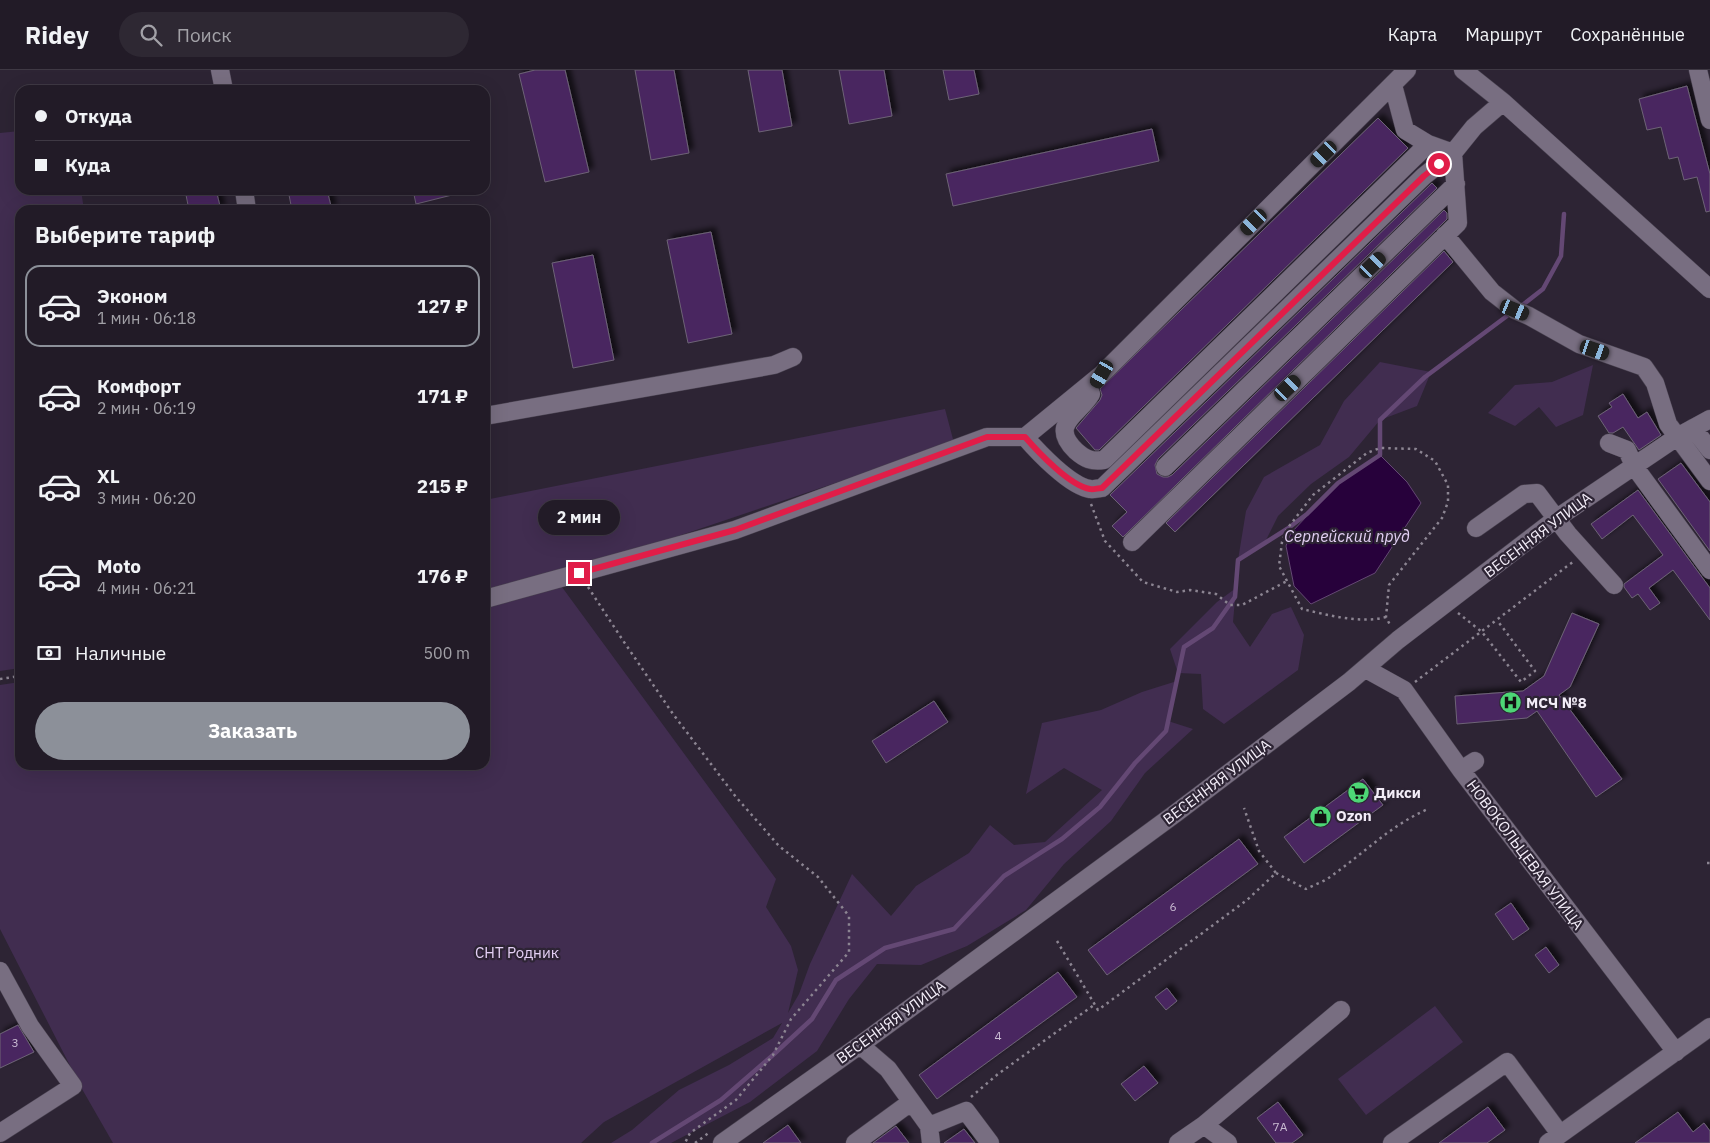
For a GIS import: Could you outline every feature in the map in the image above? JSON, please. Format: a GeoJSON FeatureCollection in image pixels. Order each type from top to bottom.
{"type":"FeatureCollection","features":[{"type":"Feature","properties":{"kind":"street"},"geometry":{"type":"LineString","coordinates":[[220,70],[223,85]]}},
{"type":"Feature","properties":{"kind":"street"},"geometry":{"type":"LineString","coordinates":[[490,598],[735,530],[987,437],[1025,437],[1102,374],[1407,70]]}},
{"type":"Feature","properties":{"kind":"street"},"geometry":{"type":"LineString","coordinates":[[1463,70],[1503,102],[1710,289]]}},
{"type":"Feature","properties":{"kind":"street"},"geometry":{"type":"LineString","coordinates":[[1698,70],[1710,120]]}},
{"type":"Feature","properties":{"kind":"street"},"geometry":{"type":"LineString","coordinates":[[1393,85],[1405,130],[1428,144],[1454,153]]}},
{"type":"Feature","properties":{"kind":"street"},"geometry":{"type":"LineString","coordinates":[[1025,437],[1041,454],[1078,485],[1090,489],[1102,488],[1424,176],[1454,153],[1474,127],[1503,102]]}},
{"type":"Feature","properties":{"kind":"street"},"geometry":{"type":"LineString","coordinates":[[1102,374],[1088,399],[1066,421],[1065,430],[1068,443],[1083,458],[1094,462],[1104,460],[1428,144]]}},
{"type":"Feature","properties":{"kind":"street"},"geometry":{"type":"LineString","coordinates":[[1132,542],[1458,223],[1454,153]]}},
{"type":"Feature","properties":{"kind":"street"},"geometry":{"type":"LineString","coordinates":[[1165,467],[1456,184]]}},
{"type":"Feature","properties":{"kind":"street"},"geometry":{"type":"LineString","coordinates":[[1445,235],[1492,292],[1515,310],[1579,344],[1644,367],[1655,383],[1668,424],[1710,481]]}},
{"type":"Feature","properties":{"kind":"street"},"geometry":{"type":"LineString","coordinates":[[490,415],[774,364],[793,357]]}},
{"type":"Feature","properties":{"kind":"street","name":"ВЕСЕННЯЯ УЛИЦА"},"geometry":{"type":"LineString","coordinates":[[722,1143],[860,1045],[1176,813],[1366,669],[1398,640],[1557,518],[1677,437],[1710,419]]}},
{"type":"Feature","properties":{"kind":"street"},"geometry":{"type":"LineString","coordinates":[[1693,428],[1710,450]]}},
{"type":"Feature","properties":{"kind":"street"},"geometry":{"type":"LineString","coordinates":[[1610,443],[1627,450],[1634,466],[1710,570]]}},
{"type":"Feature","properties":{"kind":"street"},"geometry":{"type":"LineString","coordinates":[[1476,528],[1524,494],[1536,493],[1543,499],[1584,553],[1614,585]]}},
{"type":"Feature","properties":{"kind":"street","name":"НОВОКОЛЬЦЕВАЯ УЛИЦА"},"geometry":{"type":"LineString","coordinates":[[1366,669],[1404,690],[1468,765],[1676,1052]]}},
{"type":"Feature","properties":{"kind":"street"},"geometry":{"type":"LineString","coordinates":[[0,971],[30,1026],[73,1086],[0,1133]]}},
{"type":"Feature","properties":{"kind":"street"},"geometry":{"type":"LineString","coordinates":[[1178,1143],[1204,1125],[1341,1010]]}},
{"type":"Feature","properties":{"kind":"street"},"geometry":{"type":"LineString","coordinates":[[1392,1143],[1507,1062],[1554,1139],[1710,1027]]}},
{"type":"Feature","properties":{"kind":"street"},"geometry":{"type":"LineString","coordinates":[[860,1045],[888,1070],[911,1102],[930,1134],[966,1111],[990,1143]]}},
{"type":"Feature","properties":{"kind":"street"},"geometry":{"type":"LineString","coordinates":[[855,1143],[911,1102]]}},
{"type":"Feature","properties":{"kind":"street"},"geometry":{"type":"LineString","coordinates":[[1204,1125],[1228,1143]]}},
{"type":"Feature","properties":{"kind":"path"},"geometry":{"type":"LineString","coordinates":[[1386,616],[1380,618],[1342,618],[1302,609],[1279,566],[1282,542],[1288,529],[1313,496],[1367,454],[1380,448],[1416,449],[1435,461],[1448,485],[1448,502],[1442,518],[1388,585],[1386,616],[1398,640]]}},
{"type":"Feature","properties":{"kind":"path"},"geometry":{"type":"LineString","coordinates":[[1078,485],[1093,507],[1105,541],[1143,582],[1178,592],[1190,590],[1216,594],[1230,605],[1242,605],[1287,581]]}},
{"type":"Feature","properties":{"kind":"path"},"geometry":{"type":"LineString","coordinates":[[1404,690],[1584,553]]}},
{"type":"Feature","properties":{"kind":"path"},"geometry":{"type":"LineString","coordinates":[[579,573],[673,714],[736,798],[779,846],[818,877],[849,916],[849,952],[792,1018],[773,1055],[736,1100],[690,1132],[685,1143]]}},
{"type":"Feature","properties":{"kind":"path"},"geometry":{"type":"LineString","coordinates":[[1445,603],[1482,632],[1521,682],[1535,671],[1497,620]]}},
{"type":"Feature","properties":{"kind":"path"},"geometry":{"type":"LineString","coordinates":[[0,679],[15,677]]}},
{"type":"Feature","properties":{"kind":"path"},"geometry":{"type":"LineString","coordinates":[[1244,808],[1259,851],[1276,873],[1306,889],[1329,878],[1388,831],[1428,809]]}},
{"type":"Feature","properties":{"kind":"path"},"geometry":{"type":"LineString","coordinates":[[1057,941],[1098,1010],[1247,900],[1276,873]]}},
{"type":"Feature","properties":{"kind":"path"},"geometry":{"type":"LineString","coordinates":[[971,1097],[998,1074],[1094,1005]]}},
{"type":"Feature","properties":{"kind":"green space"},"geometry":{"type":"Polygon","coordinates":[[[15,132],[15,195],[82,195],[83,205],[15,205],[15,669],[0,671],[0,133],[15,132]]]}},
{"type":"Feature","properties":{"kind":"green space"},"geometry":{"type":"Polygon","coordinates":[[[1380,362],[1431,372],[1417,406],[1380,420],[1349,457],[1311,484],[1278,516],[1264,544],[1238,560],[1246,511],[1264,477],[1320,445],[1344,401],[1380,362]]]}},
{"type":"Feature","properties":{"kind":"green space"},"geometry":{"type":"Polygon","coordinates":[[[1593,365],[1583,415],[1556,427],[1539,407],[1515,426],[1488,413],[1515,385],[1552,382],[1593,365]]]}},
{"type":"Feature","properties":{"kind":"green space"},"geometry":{"type":"Polygon","coordinates":[[[945,409],[954,443],[628,553],[490,594],[490,499],[945,409]]]}},
{"type":"Feature","properties":{"kind":"green space","name":"СНТ Родник"},"geometry":{"type":"Polygon","coordinates":[[[559,583],[776,879],[766,907],[791,946],[798,970],[788,1013],[799,994],[810,964],[852,874],[891,916],[916,886],[969,853],[990,825],[1014,845],[1045,842],[1102,790],[1064,768],[1026,794],[1042,723],[1101,710],[1142,692],[1177,681],[1168,721],[1193,729],[1145,773],[1111,821],[1064,864],[1026,910],[967,946],[921,965],[877,964],[849,999],[817,1051],[750,1102],[671,1143],[611,1143],[632,1130],[679,1090],[729,1065],[773,1038],[782,1023],[604,1122],[581,1143],[113,1143],[82,1089],[0,929],[0,685],[15,683],[15,770],[490,770],[490,606],[559,583]]]}},
{"type":"Feature","properties":{"kind":"green space"},"geometry":{"type":"Polygon","coordinates":[[[1236,588],[1233,622],[1250,647],[1272,614],[1291,607],[1304,635],[1298,670],[1224,724],[1203,709],[1201,674],[1178,673],[1170,649],[1217,602],[1236,588]]]}},
{"type":"Feature","properties":{"kind":"green space"},"geometry":{"type":"Polygon","coordinates":[[[1435,1006],[1463,1042],[1366,1115],[1338,1079],[1435,1006]]]}},
{"type":"Feature","properties":{"kind":"water","name":"Серпейский пруд"},"geometry":{"type":"Polygon","coordinates":[[[1380,455],[1407,482],[1421,503],[1375,573],[1311,604],[1294,586],[1286,546],[1291,533],[1338,483],[1380,455]]]}},
{"type":"Feature","properties":{"kind":"building"},"geometry":{"type":"Polygon","coordinates":[[[535,70],[565,70],[589,172],[545,182],[519,74],[535,70]]]}},
{"type":"Feature","properties":{"kind":"building"},"geometry":{"type":"Polygon","coordinates":[[[635,70],[674,70],[689,153],[651,160],[635,70]]]}},
{"type":"Feature","properties":{"kind":"building"},"geometry":{"type":"Polygon","coordinates":[[[748,70],[782,70],[792,126],[759,132],[748,70]]]}},
{"type":"Feature","properties":{"kind":"building"},"geometry":{"type":"Polygon","coordinates":[[[839,70],[884,70],[892,116],[849,124],[839,70]]]}},
{"type":"Feature","properties":{"kind":"building"},"geometry":{"type":"Polygon","coordinates":[[[943,70],[974,70],[979,94],[949,100],[943,70]]]}},
{"type":"Feature","properties":{"kind":"building"},"geometry":{"type":"Polygon","coordinates":[[[1687,86],[1710,174],[1710,211],[1706,212],[1697,177],[1684,180],[1678,157],[1669,159],[1661,127],[1647,130],[1639,99],[1687,86]]]}},
{"type":"Feature","properties":{"kind":"building"},"geometry":{"type":"Polygon","coordinates":[[[1378,118],[1408,148],[1099,450],[1095,450],[1076,428],[1100,400],[1102,395],[1100,389],[1378,118]]]}},
{"type":"Feature","properties":{"kind":"building"},"geometry":{"type":"Polygon","coordinates":[[[1152,129],[1159,161],[953,206],[946,174],[1152,129]]]}},
{"type":"Feature","properties":{"kind":"building"},"geometry":{"type":"Polygon","coordinates":[[[1432,183],[1437,188],[1158,459],[1155,465],[1157,474],[1163,477],[1172,475],[1444,210],[1447,213],[1447,219],[1123,537],[1112,526],[1127,512],[1110,495],[1432,183]]]}},
{"type":"Feature","properties":{"kind":"building"},"geometry":{"type":"Polygon","coordinates":[[[186,195],[217,195],[220,205],[188,205],[186,195]]]}},
{"type":"Feature","properties":{"kind":"building"},"geometry":{"type":"Polygon","coordinates":[[[289,195],[328,195],[331,205],[291,205],[289,195]]]}},
{"type":"Feature","properties":{"kind":"building"},"geometry":{"type":"Polygon","coordinates":[[[414,195],[452,195],[416,204],[414,195]]]}},
{"type":"Feature","properties":{"kind":"building"},"geometry":{"type":"Polygon","coordinates":[[[711,232],[732,334],[688,343],[667,240],[711,232]]]}},
{"type":"Feature","properties":{"kind":"building"},"geometry":{"type":"Polygon","coordinates":[[[1444,251],[1453,262],[1175,532],[1166,523],[1444,251]]]}},
{"type":"Feature","properties":{"kind":"building"},"geometry":{"type":"Polygon","coordinates":[[[593,255],[614,360],[573,368],[552,263],[593,255]]]}},
{"type":"Feature","properties":{"kind":"building"},"geometry":{"type":"Polygon","coordinates":[[[1623,394],[1638,418],[1647,412],[1661,435],[1639,450],[1623,427],[1613,433],[1609,433],[1598,416],[1612,407],[1609,403],[1623,394]]]}},
{"type":"Feature","properties":{"kind":"building"},"geometry":{"type":"Polygon","coordinates":[[[1681,463],[1710,502],[1710,551],[1658,479],[1681,463]]]}},
{"type":"Feature","properties":{"kind":"building"},"geometry":{"type":"Polygon","coordinates":[[[1638,490],[1710,588],[1710,620],[1673,570],[1649,588],[1660,603],[1650,610],[1638,594],[1632,598],[1624,587],[1624,584],[1663,555],[1633,515],[1602,539],[1591,524],[1638,490]]]}},
{"type":"Feature","properties":{"kind":"building","name":"МСЧ №8"},"geometry":{"type":"Polygon","coordinates":[[[1572,613],[1599,624],[1570,687],[1559,695],[1622,779],[1596,797],[1537,711],[1527,718],[1457,724],[1455,696],[1523,691],[1544,676],[1572,613]]]}},
{"type":"Feature","properties":{"kind":"building"},"geometry":{"type":"Polygon","coordinates":[[[934,701],[948,722],[886,763],[872,741],[934,701]]]}},
{"type":"Feature","properties":{"kind":"building"},"geometry":{"type":"Polygon","coordinates":[[[1363,779],[1383,805],[1304,863],[1284,837],[1363,779]]]}},
{"type":"Feature","properties":{"kind":"building"},"geometry":{"type":"Polygon","coordinates":[[[1239,839],[1258,864],[1107,975],[1088,950],[1239,839]]]}},
{"type":"Feature","properties":{"kind":"building"},"geometry":{"type":"Polygon","coordinates":[[[1511,903],[1529,929],[1513,940],[1495,914],[1511,903]]]}},
{"type":"Feature","properties":{"kind":"building"},"geometry":{"type":"Polygon","coordinates":[[[1546,947],[1559,965],[1549,973],[1535,955],[1546,947]]]}},
{"type":"Feature","properties":{"kind":"building"},"geometry":{"type":"Polygon","coordinates":[[[1058,972],[1077,997],[937,1099],[919,1075],[1058,972]]]}},
{"type":"Feature","properties":{"kind":"building"},"geometry":{"type":"Polygon","coordinates":[[[1167,988],[1177,1001],[1166,1010],[1155,997],[1167,988]]]}},
{"type":"Feature","properties":{"kind":"building"},"geometry":{"type":"Polygon","coordinates":[[[18,1025],[34,1052],[0,1068],[0,1034],[18,1025]]]}},
{"type":"Feature","properties":{"kind":"building"},"geometry":{"type":"Polygon","coordinates":[[[1144,1066],[1158,1083],[1135,1101],[1121,1084],[1144,1066]]]}},
{"type":"Feature","properties":{"kind":"building"},"geometry":{"type":"Polygon","coordinates":[[[1278,1102],[1303,1135],[1292,1143],[1276,1143],[1257,1118],[1278,1102]]]}},
{"type":"Feature","properties":{"kind":"building"},"geometry":{"type":"Polygon","coordinates":[[[1488,1107],[1505,1130],[1487,1143],[1439,1143],[1488,1107]]]}},
{"type":"Feature","properties":{"kind":"building"},"geometry":{"type":"Polygon","coordinates":[[[1678,1112],[1693,1132],[1704,1123],[1710,1131],[1710,1143],[1635,1143],[1678,1112]]]}},
{"type":"Feature","properties":{"kind":"building"},"geometry":{"type":"Polygon","coordinates":[[[788,1125],[801,1143],[763,1143],[788,1125]]]}},
{"type":"Feature","properties":{"kind":"building"},"geometry":{"type":"Polygon","coordinates":[[[896,1126],[909,1143],[873,1143],[896,1126]]]}},
{"type":"Feature","properties":{"kind":"building"},"geometry":{"type":"Polygon","coordinates":[[[964,1129],[975,1143],[944,1143],[964,1129]]]}},
{"type":"Feature","properties":{"kind":"waterway"},"geometry":{"type":"LineString","coordinates":[[1520,307],[1543,289],[1561,256],[1564,214]]}},
{"type":"Feature","properties":{"kind":"waterway"},"geometry":{"type":"LineString","coordinates":[[652,1143],[721,1100],[773,1055],[812,1019],[836,980],[885,948],[954,929],[1004,876],[1062,839],[1100,807],[1135,763],[1166,731],[1184,647],[1213,628],[1235,597],[1238,560],[1287,529],[1307,514],[1338,483],[1380,455],[1380,420],[1425,377],[1511,313]]}},
{"type":"Feature","properties":{"kind":"place","name":"МСЧ №8"},"geometry":{"type":"Point","coordinates":[1510,703]}},
{"type":"Feature","properties":{"kind":"place","name":"Дикси"},"geometry":{"type":"Point","coordinates":[1358,793]}},
{"type":"Feature","properties":{"kind":"place","name":"Ozon"},"geometry":{"type":"Point","coordinates":[1320,816]}},
{"type":"Feature","properties":{"kind":"route"},"geometry":{"type":"LineString","coordinates":[[579,573],[735,530],[987,437],[1025,437],[1074,483],[1090,489],[1102,488],[1424,176],[1439,164]]}}]}
